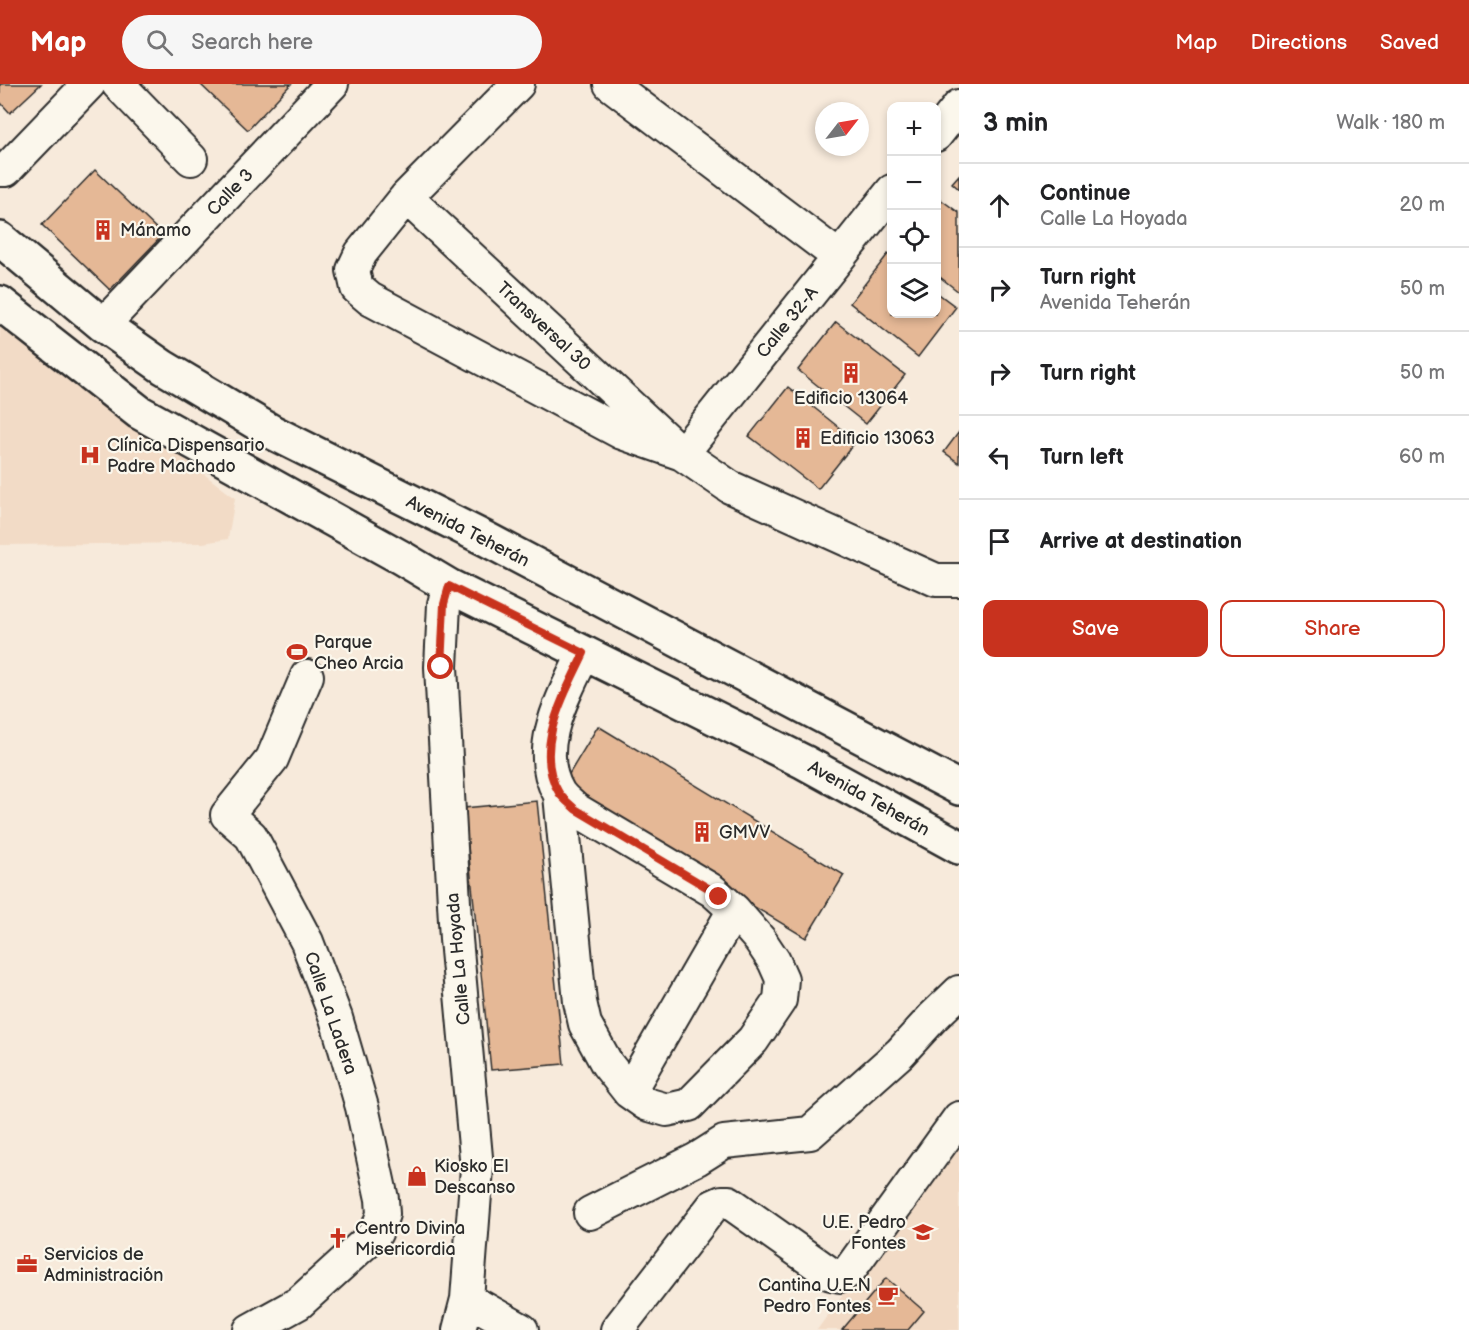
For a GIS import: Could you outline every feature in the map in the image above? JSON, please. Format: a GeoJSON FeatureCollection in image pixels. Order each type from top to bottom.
{"type":"FeatureCollection","features":[{"type":"Feature","properties":{"kind":"main road","name":"Avenida Teherán"},"geometry":{"type":"LineString","coordinates":[[0,239],[103,325],[163,367],[272,432],[488,540],[959,788]]}},
{"type":"Feature","properties":{"kind":"main road","name":"Avenida Teherán"},"geometry":{"type":"LineString","coordinates":[[0,303],[139,412],[449,586],[804,762],[959,847]]}},
{"type":"Feature","properties":{"kind":"street"},"geometry":{"type":"LineString","coordinates":[[0,170],[6,170],[89,84]]}},
{"type":"Feature","properties":{"kind":"street"},"geometry":{"type":"LineString","coordinates":[[118,84],[191,159]]}},
{"type":"Feature","properties":{"kind":"street","name":"Calle 3"},"geometry":{"type":"LineString","coordinates":[[103,325],[332,84]]}},
{"type":"Feature","properties":{"kind":"street"},"geometry":{"type":"LineString","coordinates":[[518,84],[406,197],[361,253],[353,270],[357,288],[370,299],[627,421]]}},
{"type":"Feature","properties":{"kind":"street"},"geometry":{"type":"LineString","coordinates":[[610,84],[839,257]]}},
{"type":"Feature","properties":{"kind":"street"},"geometry":{"type":"LineString","coordinates":[[941,129],[959,106]]}},
{"type":"Feature","properties":{"kind":"street","name":"Calle 32-A"},"geometry":{"type":"LineString","coordinates":[[682,454],[887,196]]}},
{"type":"Feature","properties":{"kind":"street","name":"Transversal 30"},"geometry":{"type":"LineString","coordinates":[[406,197],[627,421],[682,454],[730,487],[936,580],[959,580]]}},
{"type":"Feature","properties":{"kind":"street","name":"Calle La Hoyada"},"geometry":{"type":"LineString","coordinates":[[449,586],[444,604],[441,667],[456,939],[477,1168],[467,1299],[459,1330]]}},
{"type":"Feature","properties":{"kind":"street"},"geometry":{"type":"LineString","coordinates":[[560,795],[580,1002],[585,1024],[607,1064],[629,1092],[646,1104],[667,1110],[689,1105],[753,1040],[780,1000],[782,980],[774,961],[760,940],[734,910],[713,891],[575,809],[560,795],[554,783],[550,758],[552,729],[560,704],[584,653]]}},
{"type":"Feature","properties":{"kind":"street","name":"Calle La Ladera"},"geometry":{"type":"LineString","coordinates":[[250,1330],[299,1304],[376,1233],[383,1214],[382,1199],[362,1107],[336,1018],[307,942],[251,836],[227,815],[272,759],[307,676]]}},
{"type":"Feature","properties":{"kind":"street"},"geometry":{"type":"LineString","coordinates":[[629,1092],[734,910]]}},
{"type":"Feature","properties":{"kind":"street"},"geometry":{"type":"LineString","coordinates":[[590,1214],[698,1159],[724,1142],[810,1133],[900,1053],[959,992]]}},
{"type":"Feature","properties":{"kind":"street"},"geometry":{"type":"LineString","coordinates":[[617,1330],[713,1206],[722,1202],[729,1202],[831,1274],[840,1276],[848,1272],[959,1118]]}},
{"type":"Feature","properties":{"kind":"street"},"geometry":{"type":"LineString","coordinates":[[467,1299],[522,1330]]}},
{"type":"Feature","properties":{"kind":"shaded area","name":"Clínica Dispensario Padre Machado"},"geometry":{"type":"Polygon","coordinates":[[[0,317],[235,498],[228,539],[203,543],[0,545],[0,317]]]}},
{"type":"Feature","properties":{"kind":"shaded area","name":"U.E. Pedro Fontes"},"geometry":{"type":"Polygon","coordinates":[[[959,1133],[959,1330],[817,1330],[959,1133]]]}},
{"type":"Feature","properties":{"kind":"building"},"geometry":{"type":"Polygon","coordinates":[[[0,84],[41,84],[10,113],[0,102],[0,84]]]}},
{"type":"Feature","properties":{"kind":"building"},"geometry":{"type":"Polygon","coordinates":[[[200,84],[291,84],[248,130],[200,84]]]}},
{"type":"Feature","properties":{"kind":"building","name":"Mánamo"},"geometry":{"type":"Polygon","coordinates":[[[95,170],[163,235],[110,290],[42,225],[95,170]]]}},
{"type":"Feature","properties":{"kind":"building"},"geometry":{"type":"Polygon","coordinates":[[[959,175],[959,189],[952,183],[959,175]]]}},
{"type":"Feature","properties":{"kind":"building"},"geometry":{"type":"Polygon","coordinates":[[[941,200],[959,213],[959,292],[941,278],[941,200]]]}},
{"type":"Feature","properties":{"kind":"building"},"geometry":{"type":"Polygon","coordinates":[[[887,255],[887,318],[941,318],[941,296],[956,307],[918,357],[850,303],[887,255]]]}},
{"type":"Feature","properties":{"kind":"building","name":"Edificio 13064"},"geometry":{"type":"Polygon","coordinates":[[[836,322],[905,375],[866,424],[798,370],[836,322]]]}},
{"type":"Feature","properties":{"kind":"building","name":"Edificio 13063"},"geometry":{"type":"Polygon","coordinates":[[[788,387],[856,441],[818,489],[749,436],[788,387]]]}},
{"type":"Feature","properties":{"kind":"building"},"geometry":{"type":"Polygon","coordinates":[[[959,432],[959,463],[944,452],[959,432]]]}},
{"type":"Feature","properties":{"kind":"building","name":"GMVV"},"geometry":{"type":"Polygon","coordinates":[[[598,726],[844,875],[806,938],[560,789],[598,726]]]}},
{"type":"Feature","properties":{"kind":"building"},"geometry":{"type":"Polygon","coordinates":[[[537,801],[564,1064],[491,1070],[464,808],[537,801]]]}},
{"type":"Feature","properties":{"kind":"building","name":"Cantina U.E.N Pedro Fontes"},"geometry":{"type":"Polygon","coordinates":[[[886,1278],[924,1311],[908,1330],[842,1330],[886,1278]]]}},
{"type":"Feature","properties":{"kind":"place","name":"Mánamo"},"geometry":{"type":"Point","coordinates":[103,230]}},
{"type":"Feature","properties":{"kind":"place","name":"Edificio 13064"},"geometry":{"type":"Point","coordinates":[851,373]}},
{"type":"Feature","properties":{"kind":"place","name":"Edificio 13063"},"geometry":{"type":"Point","coordinates":[803,438]}},
{"type":"Feature","properties":{"kind":"place","name":"Clínica Dispensario Padre Machado"},"geometry":{"type":"Point","coordinates":[90,455]}},
{"type":"Feature","properties":{"kind":"place","name":"Parque Cheo Arcia"},"geometry":{"type":"Point","coordinates":[297,652]}},
{"type":"Feature","properties":{"kind":"place","name":"GMVV"},"geometry":{"type":"Point","coordinates":[702,832]}},
{"type":"Feature","properties":{"kind":"place","name":"Kiosko El Descanso"},"geometry":{"type":"Point","coordinates":[417,1176]}},
{"type":"Feature","properties":{"kind":"place","name":"U.E. Pedro Fontes"},"geometry":{"type":"Point","coordinates":[923,1232]}},
{"type":"Feature","properties":{"kind":"place","name":"Centro Divina Misericordia"},"geometry":{"type":"Point","coordinates":[338,1238]}},
{"type":"Feature","properties":{"kind":"place","name":"Servicios de Administración"},"geometry":{"type":"Point","coordinates":[27,1264]}},
{"type":"Feature","properties":{"kind":"place","name":"Cantina U.E.N Pedro Fontes"},"geometry":{"type":"Point","coordinates":[888,1295]}},
{"type":"Feature","properties":{"kind":"route"},"geometry":{"type":"LineString","coordinates":[[441,667],[444,604],[449,586],[584,653],[560,704],[552,729],[550,758],[554,783],[560,795],[575,809],[713,891],[719,897]]}}]}
